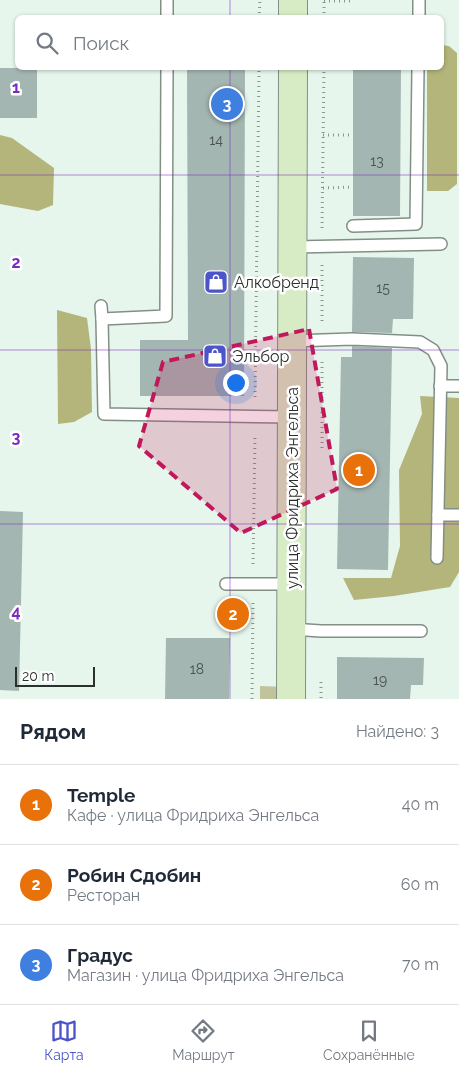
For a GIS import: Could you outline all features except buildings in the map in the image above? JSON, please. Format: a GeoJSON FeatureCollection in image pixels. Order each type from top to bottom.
{"type":"FeatureCollection","features":[{"type":"Feature","properties":{"kind":"street"},"geometry":{"type":"LineString","coordinates":[[293,0],[293,15]]}},
{"type":"Feature","properties":{"kind":"street","name":"улица Фридриха Энгельса"},"geometry":{"type":"LineString","coordinates":[[291,699],[293,70]]}},
{"type":"Feature","properties":{"kind":"lane"},"geometry":{"type":"LineString","coordinates":[[167,0],[167,15]]}},
{"type":"Feature","properties":{"kind":"lane"},"geometry":{"type":"LineString","coordinates":[[419,0],[419,15]]}},
{"type":"Feature","properties":{"kind":"lane"},"geometry":{"type":"LineString","coordinates":[[102,319],[166,316],[167,70]]}},
{"type":"Feature","properties":{"kind":"lane"},"geometry":{"type":"LineString","coordinates":[[353,226],[416,224],[418,70]]}},
{"type":"Feature","properties":{"kind":"lane"},"geometry":{"type":"LineString","coordinates":[[293,247],[441,244]]}},
{"type":"Feature","properties":{"kind":"lane"},"geometry":{"type":"LineString","coordinates":[[101,306],[104,414],[293,417]]}},
{"type":"Feature","properties":{"kind":"lane"},"geometry":{"type":"LineString","coordinates":[[293,340],[352,339],[420,342],[433,350],[440,366],[437,558]]}},
{"type":"Feature","properties":{"kind":"lane"},"geometry":{"type":"LineString","coordinates":[[440,386],[459,386]]}},
{"type":"Feature","properties":{"kind":"lane"},"geometry":{"type":"LineString","coordinates":[[438,515],[459,515]]}},
{"type":"Feature","properties":{"kind":"lane"},"geometry":{"type":"LineString","coordinates":[[226,584],[291,584]]}},
{"type":"Feature","properties":{"kind":"lane"},"geometry":{"type":"LineString","coordinates":[[291,629],[320,631],[421,631]]}},
{"type":"Feature","properties":{"kind":"path"},"geometry":{"type":"LineString","coordinates":[[259,15],[260,0]]}},
{"type":"Feature","properties":{"kind":"path"},"geometry":{"type":"LineString","coordinates":[[324,15],[324,1],[353,1]]}},
{"type":"Feature","properties":{"kind":"path"},"geometry":{"type":"LineString","coordinates":[[252,699],[259,70]]}},
{"type":"Feature","properties":{"kind":"path"},"geometry":{"type":"LineString","coordinates":[[322,456],[324,70]]}},
{"type":"Feature","properties":{"kind":"path"},"geometry":{"type":"LineString","coordinates":[[323,134],[353,135]]}},
{"type":"Feature","properties":{"kind":"path"},"geometry":{"type":"LineString","coordinates":[[323,188],[353,187]]}},
{"type":"Feature","properties":{"kind":"path"},"geometry":{"type":"LineString","coordinates":[[321,680],[321,699]]}},
{"type":"Feature","properties":{"kind":"highlighted area"},"geometry":{"type":"Polygon","coordinates":[[[309,329],[337,489],[241,533],[139,446],[163,362],[309,329]]]}},
{"type":"Feature","properties":{"kind":"green space"},"geometry":{"type":"Polygon","coordinates":[[[444,45],[449,46],[457,53],[457,184],[448,191],[427,191],[427,70],[444,70],[444,45]]]}},
{"type":"Feature","properties":{"kind":"green space"},"geometry":{"type":"Polygon","coordinates":[[[0,135],[12,138],[54,168],[53,205],[38,211],[0,204],[0,135]]]}},
{"type":"Feature","properties":{"kind":"green space"},"geometry":{"type":"Polygon","coordinates":[[[57,310],[87,318],[91,349],[92,412],[74,422],[58,424],[57,310]]]}},
{"type":"Feature","properties":{"kind":"green space"},"geometry":{"type":"Polygon","coordinates":[[[420,396],[459,398],[459,572],[450,587],[354,600],[343,578],[391,578],[400,546],[399,470],[422,414],[420,396]]]}},
{"type":"Feature","properties":{"kind":"green space"},"geometry":{"type":"Polygon","coordinates":[[[260,686],[285,687],[285,699],[260,699],[260,686]]]}},
{"type":"Feature","properties":{"kind":"place","name":"Градус"},"geometry":{"type":"Point","coordinates":[227,104]}},
{"type":"Feature","properties":{"kind":"place","name":"Алкобренд"},"geometry":{"type":"Point","coordinates":[216,282]}},
{"type":"Feature","properties":{"kind":"place","name":"Эльбор"},"geometry":{"type":"Point","coordinates":[215,356]}},
{"type":"Feature","properties":{"kind":"place","name":"Temple"},"geometry":{"type":"Point","coordinates":[359,470]}},
{"type":"Feature","properties":{"kind":"place","name":"Робин Сдобин"},"geometry":{"type":"Point","coordinates":[233,614]}}]}
